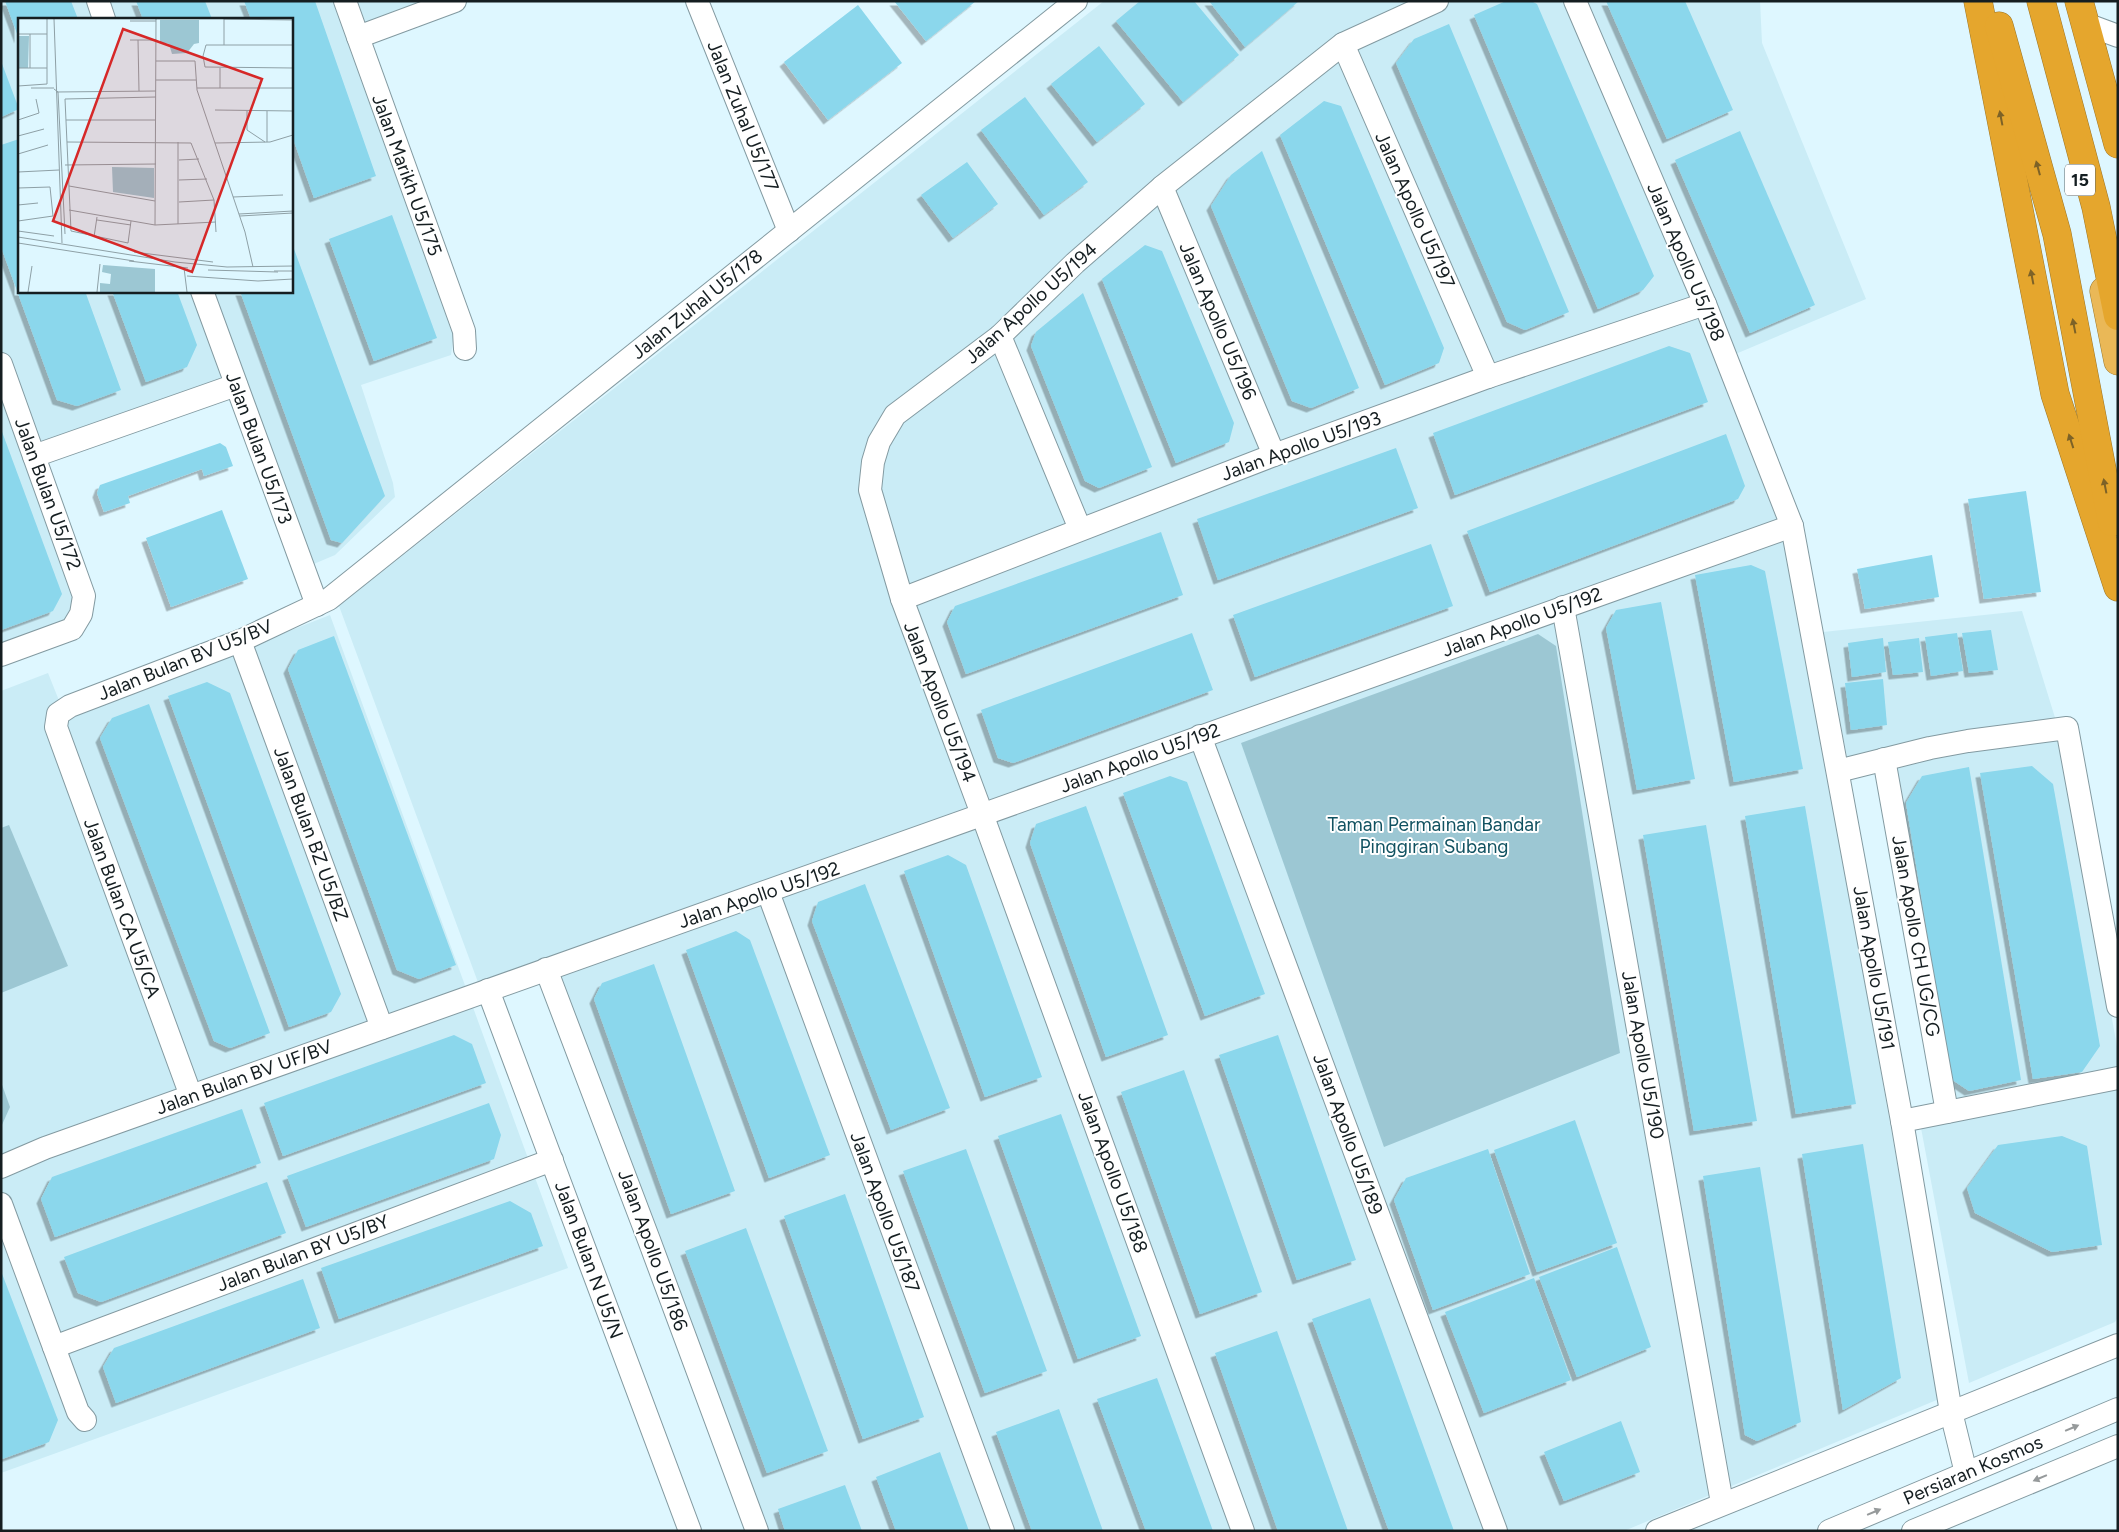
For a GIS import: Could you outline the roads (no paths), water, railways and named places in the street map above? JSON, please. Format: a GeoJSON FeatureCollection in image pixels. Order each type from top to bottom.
{"type":"FeatureCollection","features":[{"type":"Feature","properties":{"kind":"highway"},"geometry":{"type":"LineString","coordinates":[[1978,1],[2055,394],[2118,587]]}},
{"type":"Feature","properties":{"kind":"highway"},"geometry":{"type":"LineString","coordinates":[[1993,1],[2057,234],[2118,551]]}},
{"type":"Feature","properties":{"kind":"highway","name":"15"},"geometry":{"type":"LineString","coordinates":[[2034,1],[2087,204],[2118,360]]}},
{"type":"Feature","properties":{"kind":"highway"},"geometry":{"type":"LineString","coordinates":[[2041,1],[2096,208],[2118,316]]}},
{"type":"Feature","properties":{"kind":"highway"},"geometry":{"type":"LineString","coordinates":[[2079,1],[2118,144]]}},
{"type":"Feature","properties":{"kind":"highway"},"geometry":{"type":"LineString","coordinates":[[2087,14],[2113,87],[2118,126]]}},
{"type":"Feature","properties":{"kind":"street"},"geometry":{"type":"LineString","coordinates":[[98,1],[104,18]]}},
{"type":"Feature","properties":{"kind":"street","name":"Jalan Marikh U5/175"},"geometry":{"type":"LineString","coordinates":[[345,1],[464,331],[465,349]]}},
{"type":"Feature","properties":{"kind":"street"},"geometry":{"type":"LineString","coordinates":[[358,36],[455,1]]}},
{"type":"Feature","properties":{"kind":"street","name":"Jalan Zuhal U5/177"},"geometry":{"type":"LineString","coordinates":[[697,1],[789,231]]}},
{"type":"Feature","properties":{"kind":"street","name":"Jalan Zuhal U5/178"},"geometry":{"type":"LineString","coordinates":[[317,605],[329,599],[1076,1]]}},
{"type":"Feature","properties":{"kind":"street","name":"Jalan Apollo U5/194"},"geometry":{"type":"LineString","coordinates":[[982,814],[902,599],[870,490],[872,462],[879,442],[895,415],[1000,336],[1075,263],[1162,187],[1343,44],[1437,1]]}},
{"type":"Feature","properties":{"kind":"street","name":"Jalan Apollo U5/198"},"geometry":{"type":"LineString","coordinates":[[1575,1],[1705,304],[1792,526]]}},
{"type":"Feature","properties":{"kind":"street"},"geometry":{"type":"LineString","coordinates":[[2087,14],[2118,36]]}},
{"type":"Feature","properties":{"kind":"street","name":"Jalan Apollo U5/197"},"geometry":{"type":"LineString","coordinates":[[1343,44],[1488,377]]}},
{"type":"Feature","properties":{"kind":"street","name":"Jalan Apollo U5/196"},"geometry":{"type":"LineString","coordinates":[[1162,187],[1274,455]]}},
{"type":"Feature","properties":{"kind":"street","name":"Jalan Bulan U5/173"},"geometry":{"type":"LineString","coordinates":[[202,292],[317,605]]}},
{"type":"Feature","properties":{"kind":"street","name":"Jalan Apollo U5/193"},"geometry":{"type":"LineString","coordinates":[[902,599],[1274,455],[1488,377],[1705,304]]}},
{"type":"Feature","properties":{"kind":"street"},"geometry":{"type":"LineString","coordinates":[[1000,336],[1080,529]]}},
{"type":"Feature","properties":{"kind":"street","name":"Jalan Bulan U5/172"},"geometry":{"type":"LineString","coordinates":[[1,364],[84,596],[81,614],[72,628],[1,655]]}},
{"type":"Feature","properties":{"kind":"street"},"geometry":{"type":"LineString","coordinates":[[34,456],[236,385]]}},
{"type":"Feature","properties":{"kind":"street","name":"Jalan Apollo U5/192"},"geometry":{"type":"LineString","coordinates":[[488,990],[768,892],[1200,736],[1792,526]]}},
{"type":"Feature","properties":{"kind":"street","name":"Jalan Apollo U5/191"},"geometry":{"type":"LineString","coordinates":[[1792,526],[1902,1121],[1952,1412],[1966,1473]]}},
{"type":"Feature","properties":{"kind":"street","name":"Jalan Bulan BV U5/BV"},"geometry":{"type":"LineString","coordinates":[[57,719],[58,714],[70,706],[240,640],[317,605]]}},
{"type":"Feature","properties":{"kind":"street","name":"Jalan Apollo U5/190"},"geometry":{"type":"LineString","coordinates":[[1564,607],[1722,1503]]}},
{"type":"Feature","properties":{"kind":"street","name":"Jalan Bulan BZ U5/BZ"},"geometry":{"type":"LineString","coordinates":[[240,640],[382,1028]]}},
{"type":"Feature","properties":{"kind":"street","name":"Jalan Bulan CA U5/CA"},"geometry":{"type":"LineString","coordinates":[[57,719],[56,727],[190,1096]]}},
{"type":"Feature","properties":{"kind":"street"},"geometry":{"type":"LineString","coordinates":[[1838,771],[1968,741],[2067,728],[2118,1006]]}},
{"type":"Feature","properties":{"kind":"street","name":"Jalan Apollo U5/189"},"geometry":{"type":"LineString","coordinates":[[1200,736],[1496,1531]]}},
{"type":"Feature","properties":{"kind":"street","name":"Jalan Apollo CH UG/CG"},"geometry":{"type":"LineString","coordinates":[[1884,759],[1947,1112]]}},
{"type":"Feature","properties":{"kind":"street","name":"Jalan Apollo U5/188"},"geometry":{"type":"LineString","coordinates":[[982,814],[1243,1531]]}},
{"type":"Feature","properties":{"kind":"street","name":"Jalan Apollo U5/187"},"geometry":{"type":"LineString","coordinates":[[768,892],[1003,1531]]}},
{"type":"Feature","properties":{"kind":"street","name":"Jalan Apollo U5/186"},"geometry":{"type":"LineString","coordinates":[[546,969],[653,1249],[756,1531]]}},
{"type":"Feature","properties":{"kind":"street","name":"Jalan Bulan BV UF/BV"},"geometry":{"type":"LineString","coordinates":[[1,1166],[45,1148],[488,990]]}},
{"type":"Feature","properties":{"kind":"street","name":"Jalan Bulan N U5/N"},"geometry":{"type":"LineString","coordinates":[[488,990],[690,1531]]}},
{"type":"Feature","properties":{"kind":"street"},"geometry":{"type":"LineString","coordinates":[[1902,1121],[2118,1078]]}},
{"type":"Feature","properties":{"kind":"street","name":"Jalan Bulan BY U5/BY"},"geometry":{"type":"LineString","coordinates":[[54,1347],[552,1160]]}},
{"type":"Feature","properties":{"kind":"street"},"geometry":{"type":"LineString","coordinates":[[1,1204],[78,1412],[85,1420]]}},
{"type":"Feature","properties":{"kind":"street"},"geometry":{"type":"LineString","coordinates":[[1657,1531],[1722,1503],[2118,1345]]}},
{"type":"Feature","properties":{"kind":"street","name":"Persiaran Kosmos"},"geometry":{"type":"LineString","coordinates":[[1829,1531],[2118,1409]]}},
{"type":"Feature","properties":{"kind":"street","name":"Persiaran Kosmos"},"geometry":{"type":"LineString","coordinates":[[1913,1531],[2118,1446]]}},
{"type":"Feature","properties":{"kind":"park label","name":"Taman Permainan Bandar Pinggiran Subang"},"geometry":{"type":"Point","coordinates":[1434,835]}}]}
